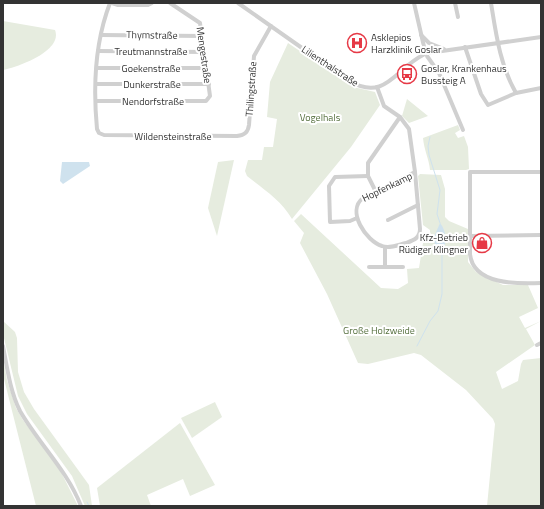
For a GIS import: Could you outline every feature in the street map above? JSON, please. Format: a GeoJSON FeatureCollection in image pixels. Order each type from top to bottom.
{"type":"FeatureCollection","features":[{"type":"Feature","properties":{"kind":"street"},"geometry":{"type":"LineString","coordinates":[[96,101],[98,51],[101,35],[111,3],[118,5],[148,5],[152,3]]}},
{"type":"Feature","properties":{"kind":"street","name":"Mengestraße"},"geometry":{"type":"LineString","coordinates":[[170,3],[200,23],[209,84],[209,99]]}},
{"type":"Feature","properties":{"kind":"street","name":"Lilienthalstraße"},"geometry":{"type":"LineString","coordinates":[[238,3],[349,81],[363,87],[377,87]]}},
{"type":"Feature","properties":{"kind":"street"},"geometry":{"type":"LineString","coordinates":[[414,3],[420,34],[426,54],[439,73],[463,130]]}},
{"type":"Feature","properties":{"kind":"street"},"geometry":{"type":"LineString","coordinates":[[455,3],[458,17]]}},
{"type":"Feature","properties":{"kind":"street"},"geometry":{"type":"LineString","coordinates":[[491,3],[505,72],[516,93]]}},
{"type":"Feature","properties":{"kind":"street","name":"Thilingstraße"},"geometry":{"type":"LineString","coordinates":[[246,133],[249,125],[254,56],[271,26]]}},
{"type":"Feature","properties":{"kind":"street"},"geometry":{"type":"LineString","coordinates":[[420,34],[429,43],[446,50]]}},
{"type":"Feature","properties":{"kind":"street","name":"Thymstraße"},"geometry":{"type":"LineString","coordinates":[[101,35],[202,36]]}},
{"type":"Feature","properties":{"kind":"street"},"geometry":{"type":"LineString","coordinates":[[415,172],[410,132],[407,125],[400,117],[382,104],[377,87],[392,81],[426,54],[464,47],[541,37]]}},
{"type":"Feature","properties":{"kind":"street"},"geometry":{"type":"LineString","coordinates":[[464,47],[480,94],[488,105],[516,93],[541,88]]}},
{"type":"Feature","properties":{"kind":"street","name":"Treutmannstraße"},"geometry":{"type":"LineString","coordinates":[[98,51],[204,52]]}},
{"type":"Feature","properties":{"kind":"street","name":"Goekenstraße"},"geometry":{"type":"LineString","coordinates":[[97,68],[206,68]]}},
{"type":"Feature","properties":{"kind":"street","name":"Dunkerstraße"},"geometry":{"type":"LineString","coordinates":[[96,84],[209,84]]}},
{"type":"Feature","properties":{"kind":"street","name":"Nendorfstraße"},"geometry":{"type":"LineString","coordinates":[[96,101],[206,101],[209,99]]}},
{"type":"Feature","properties":{"kind":"street","name":"Wildensteinstraße"},"geometry":{"type":"LineString","coordinates":[[96,101],[97,126],[99,133],[107,136],[237,136],[246,133]]}},
{"type":"Feature","properties":{"kind":"street"},"geometry":{"type":"LineString","coordinates":[[376,192],[368,176],[368,163],[400,117]]}},
{"type":"Feature","properties":{"kind":"street","name":"Hopfenkamp"},"geometry":{"type":"LineString","coordinates":[[357,218],[356,208],[359,202],[415,172],[420,228],[418,237],[395,247],[385,247]]}},
{"type":"Feature","properties":{"kind":"street"},"geometry":{"type":"LineString","coordinates":[[541,172],[470,172],[470,236],[471,260],[473,266],[482,274],[502,282],[541,283]]}},
{"type":"Feature","properties":{"kind":"street"},"geometry":{"type":"LineString","coordinates":[[368,176],[335,178],[328,186],[330,222],[350,221],[357,218],[378,245],[385,247],[385,267]]}},
{"type":"Feature","properties":{"kind":"street"},"geometry":{"type":"LineString","coordinates":[[388,220],[418,205]]}},
{"type":"Feature","properties":{"kind":"street"},"geometry":{"type":"LineString","coordinates":[[470,236],[541,235]]}},
{"type":"Feature","properties":{"kind":"street"},"geometry":{"type":"LineString","coordinates":[[369,267],[403,267]]}},
{"type":"Feature","properties":{"kind":"street"},"geometry":{"type":"LineString","coordinates":[[3,346],[11,384],[20,410],[69,481],[82,506]]}},
{"type":"Feature","properties":{"kind":"green space"},"geometry":{"type":"Polygon","coordinates":[[[3,21],[55,30],[56,38],[52,45],[38,57],[28,62],[3,70],[3,21]]]}},
{"type":"Feature","properties":{"kind":"green space","name":"Vogelhals"},"geometry":{"type":"Polygon","coordinates":[[[288,43],[353,87],[375,92],[380,105],[351,147],[292,219],[283,206],[247,176],[245,171],[248,160],[262,160],[264,147],[273,147],[277,119],[267,117],[270,82],[288,43]]]}},
{"type":"Feature","properties":{"kind":"green space"},"geometry":{"type":"Polygon","coordinates":[[[407,99],[428,116],[409,123],[402,116],[407,99]]]}},
{"type":"Feature","properties":{"kind":"green space"},"geometry":{"type":"Polygon","coordinates":[[[458,125],[460,130],[455,133],[458,138],[464,136],[468,147],[469,169],[430,170],[423,138],[458,125]]]}},
{"type":"Feature","properties":{"kind":"green space"},"geometry":{"type":"Polygon","coordinates":[[[234,160],[217,236],[208,208],[218,162],[234,160]]]}},
{"type":"Feature","properties":{"kind":"green space","name":"Große Holzweide"},"geometry":{"type":"Polygon","coordinates":[[[420,174],[441,175],[445,189],[445,217],[449,221],[468,229],[468,262],[476,272],[503,285],[528,285],[538,308],[519,317],[525,328],[541,321],[526,329],[535,345],[496,372],[502,389],[518,381],[523,360],[541,358],[541,506],[487,506],[495,424],[493,419],[466,390],[421,355],[414,353],[368,364],[358,363],[327,294],[300,243],[304,233],[294,221],[301,214],[381,288],[398,289],[408,283],[407,269],[419,268],[423,243],[430,242],[430,230],[423,225],[418,176],[420,174]]]}},
{"type":"Feature","properties":{"kind":"green space"},"geometry":{"type":"Polygon","coordinates":[[[3,321],[15,332],[17,338],[18,372],[24,392],[34,409],[89,485],[92,506],[85,506],[72,476],[27,414],[18,396],[3,334],[3,321]]]}},
{"type":"Feature","properties":{"kind":"green space"},"geometry":{"type":"Polygon","coordinates":[[[3,358],[7,380],[16,408],[23,420],[60,470],[78,506],[36,506],[3,375],[3,358]]]}},
{"type":"Feature","properties":{"kind":"green space"},"geometry":{"type":"Polygon","coordinates":[[[215,402],[222,417],[192,438],[181,418],[215,402]]]}},
{"type":"Feature","properties":{"kind":"green space"},"geometry":{"type":"Polygon","coordinates":[[[180,423],[215,485],[190,496],[183,479],[147,495],[151,506],[100,506],[97,488],[180,423]]]}},
{"type":"Feature","properties":{"kind":"water"},"geometry":{"type":"Polygon","coordinates":[[[62,162],[89,162],[90,166],[63,184],[60,181],[62,162]]]}},
{"type":"Feature","properties":{"kind":"water"},"geometry":{"type":"Polygon","coordinates":[[[440,223],[444,229],[445,236],[443,250],[435,246],[434,237],[440,223]]]}},
{"type":"Feature","properties":{"kind":"waterway"},"geometry":{"type":"LineString","coordinates":[[430,137],[428,146],[429,155],[440,190],[437,214],[440,223]]}},
{"type":"Feature","properties":{"kind":"waterway"},"geometry":{"type":"LineString","coordinates":[[417,346],[430,321],[438,311],[442,294],[442,250]]}},
{"type":"Feature","properties":{"kind":"waterway"},"geometry":{"type":"LineString","coordinates":[[87,502],[89,506]]}},
{"type":"Feature","properties":{"kind":"place","name":"Asklepios Harzklinik Goslar"},"geometry":{"type":"Point","coordinates":[357,43]}},
{"type":"Feature","properties":{"kind":"place","name":"Goslar, Krankenhaus Bussteig A"},"geometry":{"type":"Point","coordinates":[407,74]}},
{"type":"Feature","properties":{"kind":"place","name":"Kfz-Betrieb Rüdiger Klingner"},"geometry":{"type":"Point","coordinates":[482,243]}}]}
